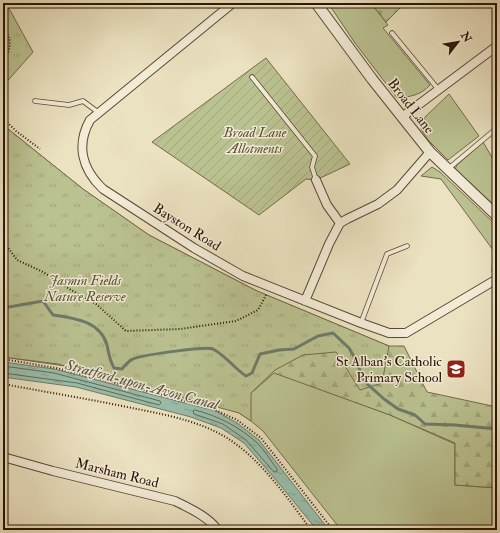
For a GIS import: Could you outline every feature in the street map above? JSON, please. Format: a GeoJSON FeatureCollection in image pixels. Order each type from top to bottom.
{"type":"FeatureCollection","features":[{"type":"Feature","properties":{"kind":"street","name":"Bayston Road"},"geometry":{"type":"LineString","coordinates":[[233,3],[90,120],[82,138],[82,150],[88,171],[94,180],[103,189],[194,248],[243,276],[389,333],[406,333],[497,279]]}},
{"type":"Feature","properties":{"kind":"street","name":"Broad Lane"},"geometry":{"type":"LineString","coordinates":[[316,3],[430,152],[497,216]]}},
{"type":"Feature","properties":{"kind":"street"},"geometry":{"type":"LineString","coordinates":[[402,117],[497,46]]}},
{"type":"Feature","properties":{"kind":"street"},"geometry":{"type":"LineString","coordinates":[[305,301],[329,244],[340,224],[378,204],[397,190],[430,152]]}},
{"type":"Feature","properties":{"kind":"street"},"geometry":{"type":"LineString","coordinates":[[316,180],[327,205],[340,224]]}},
{"type":"Feature","properties":{"kind":"street","name":"Marsham Road"},"geometry":{"type":"LineString","coordinates":[[3,457],[53,471],[176,501],[193,510],[218,530]]}},
{"type":"Feature","properties":{"kind":"lane"},"geometry":{"type":"LineString","coordinates":[[392,33],[438,89]]}},
{"type":"Feature","properties":{"kind":"lane"},"geometry":{"type":"LineString","coordinates":[[252,77],[315,156],[312,167],[316,180]]}},
{"type":"Feature","properties":{"kind":"lane"},"geometry":{"type":"LineString","coordinates":[[35,101],[69,105],[83,102],[99,113]]}},
{"type":"Feature","properties":{"kind":"lane"},"geometry":{"type":"LineString","coordinates":[[447,169],[497,128]]}},
{"type":"Feature","properties":{"kind":"lane"},"geometry":{"type":"LineString","coordinates":[[361,323],[387,254],[406,246]]}},
{"type":"Feature","properties":{"kind":"path"},"geometry":{"type":"LineString","coordinates":[[3,26],[10,37],[9,52],[3,62]]}},
{"type":"Feature","properties":{"kind":"path"},"geometry":{"type":"LineString","coordinates":[[3,118],[16,131],[40,149]]}},
{"type":"Feature","properties":{"kind":"path"},"geometry":{"type":"LineString","coordinates":[[3,241],[17,260],[43,272],[96,304],[126,332],[180,329],[236,321],[258,310],[271,287]]}},
{"type":"Feature","properties":{"kind":"path"},"geometry":{"type":"LineString","coordinates":[[3,359],[63,370],[198,404],[232,417],[261,438],[333,530]]}},
{"type":"Feature","properties":{"kind":"path"},"geometry":{"type":"LineString","coordinates":[[3,384],[160,414],[192,422],[222,435],[244,450],[273,480],[310,530]]}},
{"type":"Feature","properties":{"kind":"green space"},"geometry":{"type":"Polygon","coordinates":[[[3,3],[6,3],[33,52],[3,86],[3,3]]]}},
{"type":"Feature","properties":{"kind":"green space"},"geometry":{"type":"Polygon","coordinates":[[[328,3],[371,3],[388,25],[383,28],[430,85],[415,95],[397,98],[355,43],[328,3]]]}},
{"type":"Feature","properties":{"kind":"green space"},"geometry":{"type":"Polygon","coordinates":[[[371,3],[405,3],[386,22],[371,3]]]}},
{"type":"Feature","properties":{"kind":"green space","name":"Broad Lane Allotments"},"geometry":{"type":"Polygon","coordinates":[[[266,58],[350,164],[316,180],[306,179],[259,215],[152,142],[266,58]]]}},
{"type":"Feature","properties":{"kind":"green space"},"geometry":{"type":"Polygon","coordinates":[[[449,94],[479,136],[448,160],[428,140],[421,129],[425,117],[449,94]]]}},
{"type":"Feature","properties":{"kind":"green space","name":"Jasmin Fields Nature Reserve"},"geometry":{"type":"Polygon","coordinates":[[[3,125],[83,189],[149,235],[257,291],[389,346],[404,346],[427,392],[497,407],[497,488],[455,485],[455,443],[390,415],[274,373],[251,393],[3,357],[3,125]]]}},
{"type":"Feature","properties":{"kind":"green space","name":"Jasmin Fields Nature Reserve"},"geometry":{"type":"Polygon","coordinates":[[[3,125],[83,189],[149,235],[257,291],[389,346],[382,383],[360,390],[336,352],[303,355],[275,370],[251,393],[251,421],[239,413],[58,364],[3,357],[3,125]]]}},
{"type":"Feature","properties":{"kind":"green space"},"geometry":{"type":"Polygon","coordinates":[[[483,142],[497,166],[497,208],[455,169],[457,165],[483,142]]]}},
{"type":"Feature","properties":{"kind":"green space"},"geometry":{"type":"Polygon","coordinates":[[[432,167],[440,172],[497,226],[497,269],[492,272],[493,250],[441,179],[421,176],[432,167]]]}},
{"type":"Feature","properties":{"kind":"green space"},"geometry":{"type":"Polygon","coordinates":[[[198,357],[274,372],[390,415],[455,444],[455,485],[497,488],[497,530],[341,530],[263,431],[239,413],[198,357]]]}},
{"type":"Feature","properties":{"kind":"water"},"geometry":{"type":"Polygon","coordinates":[[[3,362],[54,369],[216,411],[237,423],[259,440],[329,530],[317,530],[244,443],[221,428],[191,417],[76,387],[3,377],[3,362]]]}},
{"type":"Feature","properties":{"kind":"waterway","name":"Stratford-upon-Avon Canal"},"geometry":{"type":"LineString","coordinates":[[3,308],[43,301],[53,315],[77,319],[85,322],[99,331],[104,337],[114,368],[122,369],[130,361],[139,357],[174,351],[208,348],[218,352],[246,376],[252,373],[260,354],[294,349],[318,336],[333,333],[349,348],[356,360],[364,381],[398,409],[415,415],[425,424],[497,429]]}},
{"type":"Feature","properties":{"kind":"place","name":"St Alban's Catholic Primary School"},"geometry":{"type":"Point","coordinates":[456,369]}}]}
